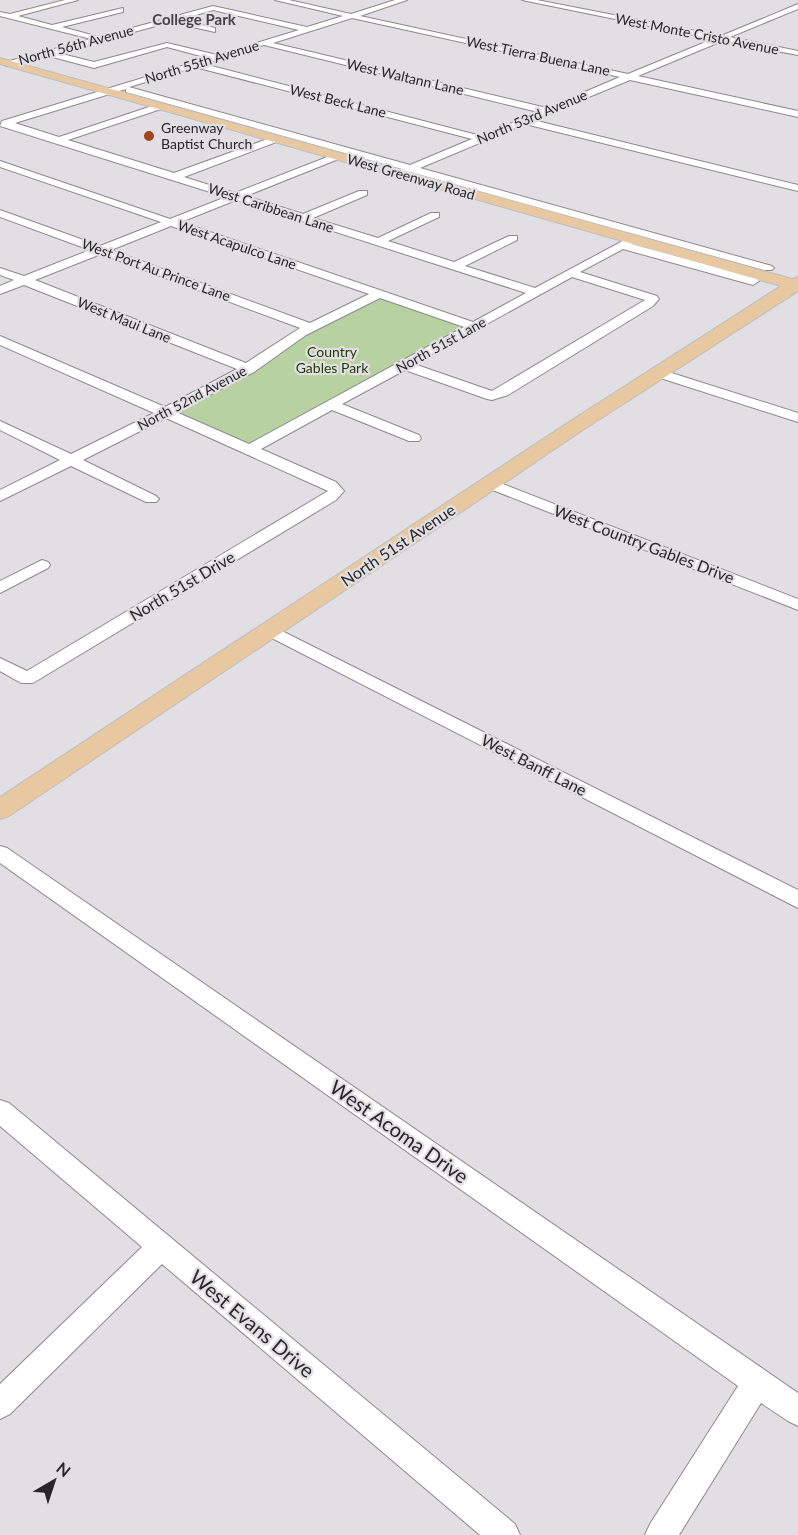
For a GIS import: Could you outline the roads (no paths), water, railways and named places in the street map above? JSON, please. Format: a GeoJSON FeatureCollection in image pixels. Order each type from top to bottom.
{"type":"FeatureCollection","features":[{"type":"Feature","properties":{"kind":"main road","name":"West Greenway Road"},"geometry":{"type":"LineString","coordinates":[[5,62],[161,106],[239,125],[276,139],[405,171],[594,224],[627,242],[797,284]]}},
{"type":"Feature","properties":{"kind":"main road","name":"North 51st Avenue"},"geometry":{"type":"LineString","coordinates":[[0,810],[490,484],[797,284]]}},
{"type":"Feature","properties":{"kind":"street"},"geometry":{"type":"LineString","coordinates":[[0,19],[74,0]]}},
{"type":"Feature","properties":{"kind":"street","name":"West Tierra Buena Lane"},"geometry":{"type":"LineString","coordinates":[[279,0],[798,114]]}},
{"type":"Feature","properties":{"kind":"street","name":"North 55th Avenue"},"geometry":{"type":"LineString","coordinates":[[2,124],[404,0]]}},
{"type":"Feature","properties":{"kind":"street","name":"West Monte Cristo Avenue"},"geometry":{"type":"LineString","coordinates":[[526,0],[798,54]]}},
{"type":"Feature","properties":{"kind":"street"},"geometry":{"type":"LineString","coordinates":[[782,2],[798,5]]}},
{"type":"Feature","properties":{"kind":"street","name":"North 53rd Avenue"},"geometry":{"type":"LineString","coordinates":[[405,171],[798,5]]}},
{"type":"Feature","properties":{"kind":"street","name":"North 56th Avenue"},"geometry":{"type":"LineString","coordinates":[[5,62],[48,53],[213,8],[308,29]]}},
{"type":"Feature","properties":{"kind":"street"},"geometry":{"type":"LineString","coordinates":[[52,27],[120,9]]}},
{"type":"Feature","properties":{"kind":"street"},"geometry":{"type":"LineString","coordinates":[[0,14],[98,39]]}},
{"type":"Feature","properties":{"kind":"street"},"geometry":{"type":"LineString","coordinates":[[169,20],[212,30]]}},
{"type":"Feature","properties":{"kind":"street","name":"West Waltann Lane"},"geometry":{"type":"LineString","coordinates":[[263,43],[548,111]]}},
{"type":"Feature","properties":{"kind":"street"},"geometry":{"type":"LineString","coordinates":[[48,53],[94,65],[166,45],[218,57]]}},
{"type":"Feature","properties":{"kind":"street","name":"West Beck Lane"},"geometry":{"type":"LineString","coordinates":[[194,64],[482,139]]}},
{"type":"Feature","properties":{"kind":"street","name":"West Greenway Road"},"geometry":{"type":"LineString","coordinates":[[129,90],[239,125],[405,171]]}},
{"type":"Feature","properties":{"kind":"street"},"geometry":{"type":"LineString","coordinates":[[59,140],[161,106]]}},
{"type":"Feature","properties":{"kind":"street"},"geometry":{"type":"LineString","coordinates":[[525,121],[798,188]]}},
{"type":"Feature","properties":{"kind":"street","name":"West Caribbean Lane"},"geometry":{"type":"LineString","coordinates":[[2,124],[59,140],[536,292]]}},
{"type":"Feature","properties":{"kind":"street"},"geometry":{"type":"LineString","coordinates":[[173,177],[276,139]]}},
{"type":"Feature","properties":{"kind":"street"},"geometry":{"type":"LineString","coordinates":[[0,290],[338,156]]}},
{"type":"Feature","properties":{"kind":"street","name":"West Acapulco Lane"},"geometry":{"type":"LineString","coordinates":[[0,164],[474,326]]}},
{"type":"Feature","properties":{"kind":"street"},"geometry":{"type":"LineString","coordinates":[[303,218],[363,193]]}},
{"type":"Feature","properties":{"kind":"street","name":"West Port Au Prince Lane"},"geometry":{"type":"LineString","coordinates":[[0,213],[311,328]]}},
{"type":"Feature","properties":{"kind":"street"},"geometry":{"type":"LineString","coordinates":[[378,242],[435,215]]}},
{"type":"Feature","properties":{"kind":"street","name":"West Greenway Road"},"geometry":{"type":"LineString","coordinates":[[594,224],[768,268]]}},
{"type":"Feature","properties":{"kind":"street"},"geometry":{"type":"LineString","coordinates":[[456,267],[513,238]]}},
{"type":"Feature","properties":{"kind":"street","name":"West Greenway Road"},"geometry":{"type":"LineString","coordinates":[[627,242],[753,281]]}},
{"type":"Feature","properties":{"kind":"street","name":"North 51st Lane"},"geometry":{"type":"LineString","coordinates":[[249,450],[627,242]]}},
{"type":"Feature","properties":{"kind":"street","name":"West Maui Lane"},"geometry":{"type":"LineString","coordinates":[[0,271],[249,369]]}},
{"type":"Feature","properties":{"kind":"street"},"geometry":{"type":"LineString","coordinates":[[404,365],[492,396],[523,380],[649,303],[653,298],[571,273]]}},
{"type":"Feature","properties":{"kind":"street","name":"North 52nd Avenue"},"geometry":{"type":"LineString","coordinates":[[0,496],[249,369],[291,339],[380,294]]}},
{"type":"Feature","properties":{"kind":"street"},"geometry":{"type":"LineString","coordinates":[[0,340],[249,450]]}},
{"type":"Feature","properties":{"kind":"street"},"geometry":{"type":"LineString","coordinates":[[659,373],[798,418]]}},
{"type":"Feature","properties":{"kind":"street"},"geometry":{"type":"LineString","coordinates":[[331,405],[414,438]]}},
{"type":"Feature","properties":{"kind":"street"},"geometry":{"type":"LineString","coordinates":[[0,425],[151,499]]}},
{"type":"Feature","properties":{"kind":"street","name":"North 51st Drive"},"geometry":{"type":"LineString","coordinates":[[0,663],[27,679],[331,497],[336,491],[331,485],[249,450]]}},
{"type":"Feature","properties":{"kind":"street","name":"West Country Gables Drive"},"geometry":{"type":"LineString","coordinates":[[490,484],[798,605]]}},
{"type":"Feature","properties":{"kind":"street"},"geometry":{"type":"LineString","coordinates":[[0,588],[42,565]]}},
{"type":"Feature","properties":{"kind":"street","name":"West Banff Lane"},"geometry":{"type":"LineString","coordinates":[[270,630],[798,900]]}},
{"type":"Feature","properties":{"kind":"street","name":"West Acoma Drive"},"geometry":{"type":"LineString","coordinates":[[0,853],[798,1411]]}},
{"type":"Feature","properties":{"kind":"street","name":"West Evans Drive"},"geometry":{"type":"LineString","coordinates":[[0,1111],[504,1535]]}},
{"type":"Feature","properties":{"kind":"street"},"geometry":{"type":"LineString","coordinates":[[0,1404],[161,1247]]}},
{"type":"Feature","properties":{"kind":"street"},"geometry":{"type":"LineString","coordinates":[[661,1535],[756,1382]]}},
{"type":"Feature","properties":{"kind":"place","name":"Greenway Baptist Church"},"geometry":{"type":"Point","coordinates":[149,136]}},
{"type":"Feature","properties":{"kind":"district","name":"College Park"},"geometry":{"type":"Point","coordinates":[194,20]}},
{"type":"Feature","properties":{"kind":"park label","name":"Country Gables Park"},"geometry":{"type":"Point","coordinates":[332,360]}}]}
